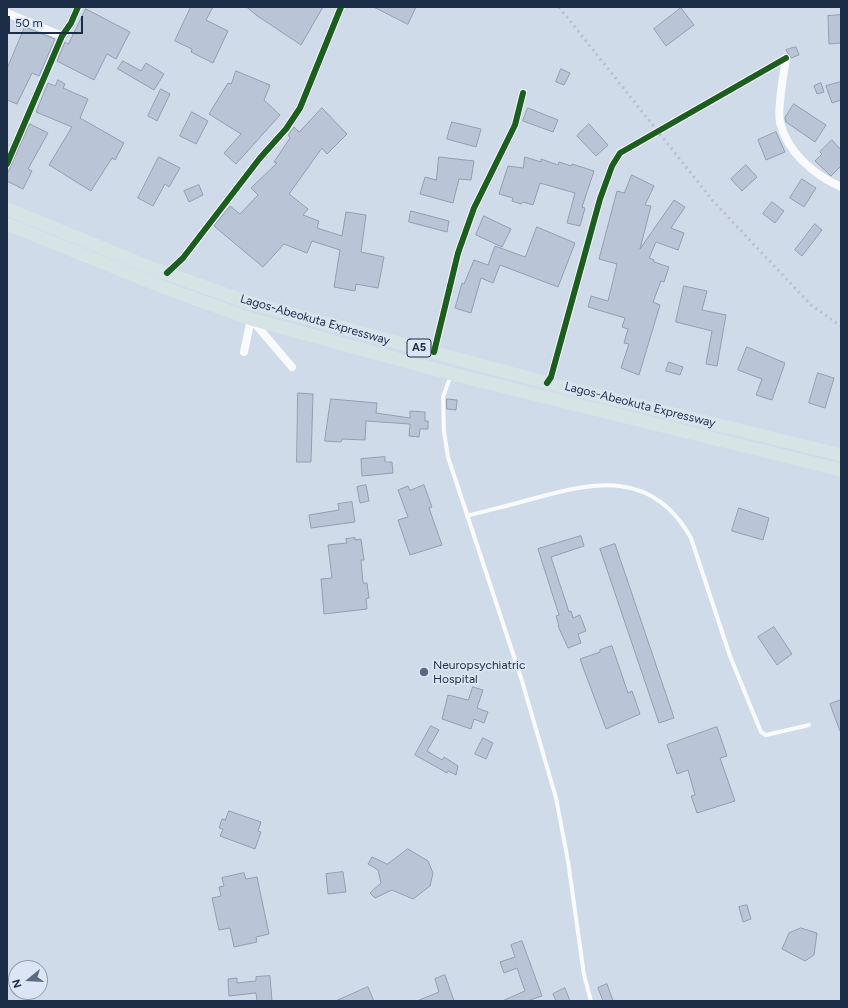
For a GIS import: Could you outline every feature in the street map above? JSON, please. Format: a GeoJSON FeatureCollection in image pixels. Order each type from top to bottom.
{"type":"FeatureCollection","features":[{"type":"Feature","properties":{"kind":"highway","name":"Lagos-Abeokuta Expressway"},"geometry":{"type":"LineString","coordinates":[[7,209],[166,273],[247,302],[548,383],[841,455]]}},
{"type":"Feature","properties":{"kind":"highway","name":"Lagos-Abeokuta Expressway"},"geometry":{"type":"LineString","coordinates":[[7,224],[168,289],[252,319],[452,374],[841,470]]}},
{"type":"Feature","properties":{"kind":"street"},"geometry":{"type":"LineString","coordinates":[[7,164],[62,36],[71,23],[78,7]]}},
{"type":"Feature","properties":{"kind":"street"},"geometry":{"type":"LineString","coordinates":[[166,273],[183,258],[260,158],[286,129],[300,108],[341,7]]}},
{"type":"Feature","properties":{"kind":"street"},"geometry":{"type":"LineString","coordinates":[[7,14],[62,36]]}},
{"type":"Feature","properties":{"kind":"street"},"geometry":{"type":"LineString","coordinates":[[548,383],[552,377],[600,199],[612,166],[620,153],[786,58],[781,92],[780,121],[789,145],[807,165],[841,187]]}},
{"type":"Feature","properties":{"kind":"street"},"geometry":{"type":"LineString","coordinates":[[434,352],[458,253],[474,208],[515,125],[523,93]]}},
{"type":"Feature","properties":{"kind":"street"},"geometry":{"type":"LineString","coordinates":[[244,352],[252,319]]}},
{"type":"Feature","properties":{"kind":"street"},"geometry":{"type":"LineString","coordinates":[[252,319],[292,367]]}},
{"type":"Feature","properties":{"kind":"lane"},"geometry":{"type":"LineString","coordinates":[[452,374],[443,397],[444,432],[448,457],[522,681],[556,798],[568,860],[584,976],[591,1001]]}},
{"type":"Feature","properties":{"kind":"lane"},"geometry":{"type":"LineString","coordinates":[[467,516],[570,488],[624,486],[647,494],[665,505],[682,522],[691,538],[730,656],[761,732],[766,735],[809,725]]}},
{"type":"Feature","properties":{"kind":"building"},"geometry":{"type":"Polygon","coordinates":[[[191,7],[213,7],[206,20],[228,31],[213,63],[191,52],[192,49],[175,41],[191,7]]]}},
{"type":"Feature","properties":{"kind":"building"},"geometry":{"type":"Polygon","coordinates":[[[247,7],[323,7],[301,45],[256,15],[247,7]]]}},
{"type":"Feature","properties":{"kind":"building"},"geometry":{"type":"Polygon","coordinates":[[[374,7],[416,7],[408,24],[374,7]]]}},
{"type":"Feature","properties":{"kind":"building"},"geometry":{"type":"Polygon","coordinates":[[[681,8],[694,25],[666,46],[654,29],[681,8]]]}},
{"type":"Feature","properties":{"kind":"building"},"geometry":{"type":"Polygon","coordinates":[[[86,9],[130,32],[116,59],[107,54],[94,80],[57,61],[65,42],[68,44],[86,9]]]}},
{"type":"Feature","properties":{"kind":"building"},"geometry":{"type":"Polygon","coordinates":[[[841,15],[841,43],[829,44],[828,16],[841,15]]]}},
{"type":"Feature","properties":{"kind":"building"},"geometry":{"type":"Polygon","coordinates":[[[25,27],[55,39],[39,76],[32,73],[17,104],[7,100],[7,69],[25,27]]]}},
{"type":"Feature","properties":{"kind":"building"},"geometry":{"type":"Polygon","coordinates":[[[796,47],[799,55],[791,58],[786,50],[796,47]]]}},
{"type":"Feature","properties":{"kind":"building"},"geometry":{"type":"Polygon","coordinates":[[[123,61],[141,71],[146,63],[164,74],[154,90],[118,69],[123,61]]]}},
{"type":"Feature","properties":{"kind":"building"},"geometry":{"type":"Polygon","coordinates":[[[561,69],[570,73],[564,85],[556,82],[561,69]]]}},
{"type":"Feature","properties":{"kind":"building"},"geometry":{"type":"Polygon","coordinates":[[[236,71],[270,85],[264,100],[280,115],[236,164],[224,153],[241,134],[209,114],[228,83],[231,84],[236,71]]]}},
{"type":"Feature","properties":{"kind":"building"},"geometry":{"type":"Polygon","coordinates":[[[58,80],[65,84],[63,88],[88,99],[80,118],[124,143],[115,160],[112,158],[91,191],[49,165],[72,127],[36,112],[48,83],[55,86],[58,80]]]}},
{"type":"Feature","properties":{"kind":"building"},"geometry":{"type":"Polygon","coordinates":[[[841,82],[841,100],[832,103],[826,86],[841,82]]]}},
{"type":"Feature","properties":{"kind":"building"},"geometry":{"type":"Polygon","coordinates":[[[821,83],[824,92],[817,94],[814,86],[821,83]]]}},
{"type":"Feature","properties":{"kind":"building"},"geometry":{"type":"Polygon","coordinates":[[[161,89],[170,94],[157,121],[148,116],[161,89]]]}},
{"type":"Feature","properties":{"kind":"building"},"geometry":{"type":"Polygon","coordinates":[[[794,104],[826,125],[815,142],[786,122],[785,118],[794,104]]]}},
{"type":"Feature","properties":{"kind":"building"},"geometry":{"type":"Polygon","coordinates":[[[322,108],[347,134],[327,154],[322,148],[289,194],[308,209],[303,215],[319,221],[317,228],[342,236],[346,212],[366,215],[361,252],[384,257],[378,288],[356,284],[355,291],[334,287],[340,250],[312,241],[307,253],[284,244],[263,267],[214,226],[230,206],[240,214],[258,195],[251,188],[277,163],[274,162],[290,138],[288,135],[294,127],[299,132],[322,108]]]}},
{"type":"Feature","properties":{"kind":"building"},"geometry":{"type":"Polygon","coordinates":[[[528,108],[558,120],[553,132],[523,121],[528,108]]]}},
{"type":"Feature","properties":{"kind":"building"},"geometry":{"type":"Polygon","coordinates":[[[192,112],[208,121],[196,144],[180,136],[192,112]]]}},
{"type":"Feature","properties":{"kind":"building"},"geometry":{"type":"Polygon","coordinates":[[[452,122],[481,129],[476,147],[447,139],[452,122]]]}},
{"type":"Feature","properties":{"kind":"building"},"geometry":{"type":"Polygon","coordinates":[[[30,124],[48,133],[28,169],[32,171],[23,189],[7,181],[7,175],[30,124]]]}},
{"type":"Feature","properties":{"kind":"building"},"geometry":{"type":"Polygon","coordinates":[[[589,124],[608,145],[596,156],[577,136],[589,124]]]}},
{"type":"Feature","properties":{"kind":"building"},"geometry":{"type":"Polygon","coordinates":[[[776,132],[785,152],[766,160],[758,140],[776,132]]]}},
{"type":"Feature","properties":{"kind":"building"},"geometry":{"type":"Polygon","coordinates":[[[832,140],[841,150],[841,166],[831,176],[815,161],[822,154],[820,152],[832,140]]]}},
{"type":"Feature","properties":{"kind":"building"},"geometry":{"type":"Polygon","coordinates":[[[159,157],[180,168],[169,187],[165,184],[153,206],[138,198],[159,157]]]}},
{"type":"Feature","properties":{"kind":"building"},"geometry":{"type":"Polygon","coordinates":[[[439,157],[474,161],[471,180],[459,179],[453,203],[420,194],[425,177],[436,180],[439,157]]]}},
{"type":"Feature","properties":{"kind":"building"},"geometry":{"type":"Polygon","coordinates":[[[525,157],[541,162],[541,159],[558,165],[559,162],[571,166],[572,164],[594,171],[582,207],[585,208],[580,226],[567,223],[575,193],[540,183],[533,205],[523,202],[521,204],[512,201],[513,198],[499,194],[508,166],[523,168],[525,157]]]}},
{"type":"Feature","properties":{"kind":"building"},"geometry":{"type":"Polygon","coordinates":[[[746,165],[757,177],[742,191],[731,179],[746,165]]]}},
{"type":"Feature","properties":{"kind":"building"},"geometry":{"type":"Polygon","coordinates":[[[632,175],[654,186],[645,205],[651,206],[640,249],[674,200],[685,207],[671,228],[684,233],[678,250],[656,242],[649,258],[654,260],[654,262],[669,267],[664,282],[661,281],[653,302],[660,305],[639,375],[621,368],[629,344],[624,343],[628,329],[622,327],[625,318],[588,307],[591,296],[608,301],[617,264],[599,259],[617,191],[624,193],[632,175]]]}},
{"type":"Feature","properties":{"kind":"building"},"geometry":{"type":"Polygon","coordinates":[[[802,179],[816,188],[804,207],[790,198],[802,179]]]}},
{"type":"Feature","properties":{"kind":"building"},"geometry":{"type":"Polygon","coordinates":[[[199,185],[203,195],[189,202],[184,191],[199,185]]]}},
{"type":"Feature","properties":{"kind":"building"},"geometry":{"type":"Polygon","coordinates":[[[772,202],[784,211],[775,223],[763,214],[772,202]]]}},
{"type":"Feature","properties":{"kind":"building"},"geometry":{"type":"Polygon","coordinates":[[[411,211],[449,221],[447,232],[409,222],[411,211]]]}},
{"type":"Feature","properties":{"kind":"building"},"geometry":{"type":"Polygon","coordinates":[[[484,216],[511,229],[502,247],[476,235],[484,216]]]}},
{"type":"Feature","properties":{"kind":"building"},"geometry":{"type":"Polygon","coordinates":[[[815,224],[822,230],[802,256],[795,250],[815,224]]]}},
{"type":"Feature","properties":{"kind":"building"},"geometry":{"type":"Polygon","coordinates":[[[537,227],[575,243],[558,287],[500,265],[493,283],[481,278],[471,313],[455,308],[462,283],[464,284],[474,260],[488,265],[495,246],[525,257],[537,227]]]}},
{"type":"Feature","properties":{"kind":"building"},"geometry":{"type":"Polygon","coordinates":[[[684,286],[707,291],[702,310],[726,315],[717,366],[706,364],[712,331],[676,322],[684,286]]]}},
{"type":"Feature","properties":{"kind":"building"},"geometry":{"type":"Polygon","coordinates":[[[747,347],[785,363],[772,400],[756,395],[762,379],[738,370],[747,347]]]}},
{"type":"Feature","properties":{"kind":"building"},"geometry":{"type":"Polygon","coordinates":[[[669,362],[683,367],[680,375],[666,371],[669,362]]]}},
{"type":"Feature","properties":{"kind":"building"},"geometry":{"type":"Polygon","coordinates":[[[818,373],[834,378],[825,408],[809,403],[818,373]]]}},
{"type":"Feature","properties":{"kind":"building"},"geometry":{"type":"Polygon","coordinates":[[[298,393],[313,394],[311,462],[297,462],[298,393]]]}},
{"type":"Feature","properties":{"kind":"building"},"geometry":{"type":"Polygon","coordinates":[[[331,399],[377,403],[376,413],[410,418],[410,411],[425,412],[425,421],[428,421],[428,429],[420,429],[419,437],[409,436],[410,424],[366,421],[365,440],[342,439],[341,442],[325,441],[331,399]]]}},
{"type":"Feature","properties":{"kind":"building"},"geometry":{"type":"Polygon","coordinates":[[[447,399],[457,400],[456,410],[447,409],[447,399]]]}},
{"type":"Feature","properties":{"kind":"building"},"geometry":{"type":"Polygon","coordinates":[[[385,457],[385,462],[392,462],[393,473],[362,476],[361,459],[385,457]]]}},
{"type":"Feature","properties":{"kind":"building"},"geometry":{"type":"Polygon","coordinates":[[[366,485],[369,501],[360,503],[357,487],[366,485]]]}},
{"type":"Feature","properties":{"kind":"building"},"geometry":{"type":"Polygon","coordinates":[[[424,485],[432,507],[429,508],[442,545],[410,555],[398,520],[408,517],[398,490],[408,486],[410,490],[424,485]]]}},
{"type":"Feature","properties":{"kind":"building"},"geometry":{"type":"Polygon","coordinates":[[[352,502],[355,522],[311,528],[309,515],[339,510],[338,504],[352,502]]]}},
{"type":"Feature","properties":{"kind":"building"},"geometry":{"type":"Polygon","coordinates":[[[739,508],[769,518],[763,540],[732,531],[739,508]]]}},
{"type":"Feature","properties":{"kind":"building"},"geometry":{"type":"Polygon","coordinates":[[[581,536],[584,546],[551,557],[569,612],[571,611],[573,618],[580,615],[586,631],[578,634],[581,643],[568,648],[558,626],[556,616],[559,615],[538,549],[581,536]]]}},
{"type":"Feature","properties":{"kind":"building"},"geometry":{"type":"Polygon","coordinates":[[[355,538],[355,540],[361,539],[364,560],[361,560],[363,583],[367,583],[369,598],[366,599],[367,609],[324,614],[321,579],[332,578],[328,545],[347,543],[346,539],[355,538]]]}},
{"type":"Feature","properties":{"kind":"building"},"geometry":{"type":"Polygon","coordinates":[[[615,544],[674,718],[659,723],[600,549],[615,544]]]}},
{"type":"Feature","properties":{"kind":"building"},"geometry":{"type":"Polygon","coordinates":[[[774,627],[792,654],[777,665],[758,637],[774,627]]]}},
{"type":"Feature","properties":{"kind":"building"},"geometry":{"type":"Polygon","coordinates":[[[612,646],[628,693],[632,691],[640,714],[606,729],[580,659],[612,646]]]}},
{"type":"Feature","properties":{"kind":"building"},"geometry":{"type":"Polygon","coordinates":[[[473,687],[483,690],[477,708],[488,712],[484,723],[474,719],[471,729],[442,719],[448,695],[468,700],[473,687]]]}},
{"type":"Feature","properties":{"kind":"building"},"geometry":{"type":"Polygon","coordinates":[[[841,700],[841,731],[840,731],[830,704],[841,700]]]}},
{"type":"Feature","properties":{"kind":"building"},"geometry":{"type":"Polygon","coordinates":[[[431,726],[439,730],[427,751],[442,760],[444,757],[458,766],[456,775],[448,771],[447,773],[415,755],[431,726]]]}},
{"type":"Feature","properties":{"kind":"building"},"geometry":{"type":"Polygon","coordinates":[[[717,727],[727,756],[720,758],[735,801],[697,813],[691,796],[695,795],[688,770],[677,774],[667,745],[717,727]]]}},
{"type":"Feature","properties":{"kind":"building"},"geometry":{"type":"Polygon","coordinates":[[[483,738],[493,743],[486,759],[475,754],[483,738]]]}},
{"type":"Feature","properties":{"kind":"building"},"geometry":{"type":"Polygon","coordinates":[[[229,811],[261,822],[258,831],[261,832],[255,849],[220,836],[223,829],[219,828],[222,819],[225,820],[229,811]]]}},
{"type":"Feature","properties":{"kind":"building"},"geometry":{"type":"Polygon","coordinates":[[[408,849],[428,861],[433,873],[430,886],[413,899],[392,890],[375,898],[370,893],[381,883],[378,870],[368,864],[372,857],[387,864],[408,849]]]}},
{"type":"Feature","properties":{"kind":"building"},"geometry":{"type":"Polygon","coordinates":[[[343,872],[346,892],[328,894],[326,874],[343,872]]]}},
{"type":"Feature","properties":{"kind":"building"},"geometry":{"type":"Polygon","coordinates":[[[244,873],[246,879],[257,877],[269,934],[256,937],[257,942],[234,947],[230,928],[219,930],[212,898],[221,896],[219,887],[224,886],[222,878],[244,873]]]}},
{"type":"Feature","properties":{"kind":"building"},"geometry":{"type":"Polygon","coordinates":[[[747,905],[751,919],[743,922],[739,907],[747,905]]]}},
{"type":"Feature","properties":{"kind":"building"},"geometry":{"type":"Polygon","coordinates":[[[801,928],[817,933],[814,955],[805,961],[782,949],[789,933],[801,928]]]}},
{"type":"Feature","properties":{"kind":"building"},"geometry":{"type":"Polygon","coordinates":[[[522,941],[542,996],[527,1001],[502,1001],[525,991],[517,968],[504,973],[500,962],[515,957],[511,945],[522,941]]]}},
{"type":"Feature","properties":{"kind":"building"},"geometry":{"type":"Polygon","coordinates":[[[445,975],[454,1001],[417,1001],[439,992],[435,979],[445,975]]]}},
{"type":"Feature","properties":{"kind":"building"},"geometry":{"type":"Polygon","coordinates":[[[270,976],[272,1001],[257,1001],[256,993],[229,996],[228,979],[237,978],[237,983],[256,981],[256,977],[270,976]]]}},
{"type":"Feature","properties":{"kind":"building"},"geometry":{"type":"Polygon","coordinates":[[[607,984],[613,1001],[603,1001],[598,988],[607,984]]]}},
{"type":"Feature","properties":{"kind":"building"},"geometry":{"type":"Polygon","coordinates":[[[368,987],[374,1001],[336,1001],[368,987]]]}},
{"type":"Feature","properties":{"kind":"building"},"geometry":{"type":"Polygon","coordinates":[[[565,988],[570,1001],[556,1001],[553,994],[565,988]]]}},
{"type":"Feature","properties":{"kind":"railway"},"geometry":{"type":"LineString","coordinates":[[559,7],[713,201],[811,305],[841,326]]}},
{"type":"Feature","properties":{"kind":"cycle path"},"geometry":{"type":"LineString","coordinates":[[7,164],[62,36],[71,23],[78,7]]}},
{"type":"Feature","properties":{"kind":"cycle path"},"geometry":{"type":"LineString","coordinates":[[167,273],[183,258],[260,158],[286,129],[300,108],[341,7]]}},
{"type":"Feature","properties":{"kind":"cycle path"},"geometry":{"type":"LineString","coordinates":[[547,383],[551,377],[600,199],[612,166],[620,153],[786,58]]}},
{"type":"Feature","properties":{"kind":"cycle path"},"geometry":{"type":"LineString","coordinates":[[434,352],[458,253],[474,208],[515,125],[523,93]]}},
{"type":"Feature","properties":{"kind":"place","name":"Neuropsychiatric Hospital"},"geometry":{"type":"Point","coordinates":[424,672]}}]}
